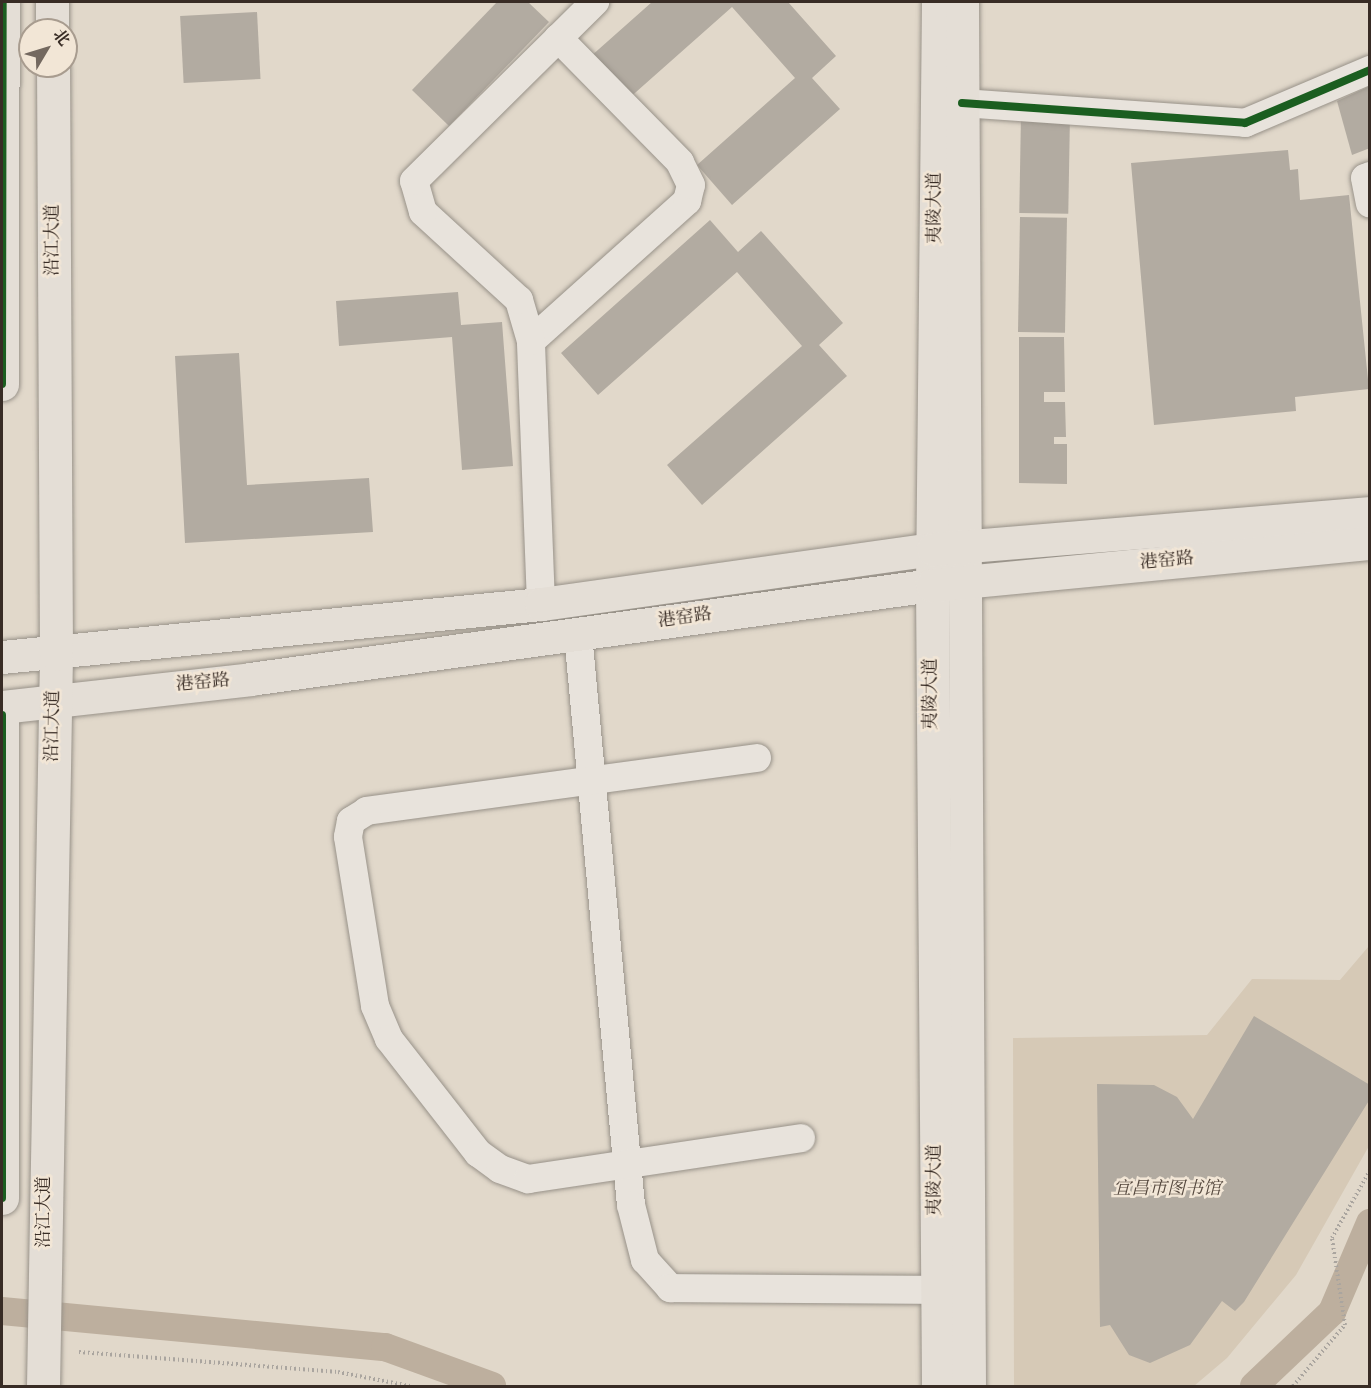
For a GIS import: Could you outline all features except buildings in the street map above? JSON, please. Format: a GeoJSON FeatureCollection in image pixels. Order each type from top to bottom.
{"type":"FeatureCollection","features":[{"type":"Feature","properties":{"kind":"main road"},"geometry":{"type":"LineString","coordinates":[[2,384],[3,2]]}},
{"type":"Feature","properties":{"kind":"main road"},"geometry":{"type":"LineString","coordinates":[[52,2],[52,18]]}},
{"type":"Feature","properties":{"kind":"main road","name":"夷陵大道"},"geometry":{"type":"LineString","coordinates":[[938,2],[947,548],[937,1290],[938,1386]]}},
{"type":"Feature","properties":{"kind":"main road","name":"夷陵大道"},"geometry":{"type":"LineString","coordinates":[[947,548],[962,103],[962,2]]}},
{"type":"Feature","properties":{"kind":"main road","name":"沿江大道"},"geometry":{"type":"LineString","coordinates":[[43,1386],[56,654],[53,78]]}},
{"type":"Feature","properties":{"kind":"main road","name":"港窑路"},"geometry":{"type":"LineString","coordinates":[[2,657],[56,654],[541,604],[947,548],[1370,513]]}},
{"type":"Feature","properties":{"kind":"main road","name":"港窑路"},"geometry":{"type":"LineString","coordinates":[[2,707],[55,699],[250,679],[947,583],[1370,543]]}},
{"type":"Feature","properties":{"kind":"main road","name":"夷陵大道"},"geometry":{"type":"LineString","coordinates":[[947,583],[969,1386]]}},
{"type":"Feature","properties":{"kind":"main road"},"geometry":{"type":"LineString","coordinates":[[2,715],[2,1198]]}},
{"type":"Feature","properties":{"kind":"street"},"geometry":{"type":"LineString","coordinates":[[541,604],[531,341],[519,300],[423,212],[414,181],[595,2]]}},
{"type":"Feature","properties":{"kind":"street"},"geometry":{"type":"LineString","coordinates":[[531,341],[687,201],[690,185],[680,162],[558,38]]}},
{"type":"Feature","properties":{"kind":"street"},"geometry":{"type":"LineString","coordinates":[[962,103],[1245,123],[1370,70]]}},
{"type":"Feature","properties":{"kind":"street"},"geometry":{"type":"LineString","coordinates":[[1370,176],[1365,178],[1370,204]]}},
{"type":"Feature","properties":{"kind":"street"},"geometry":{"type":"LineString","coordinates":[[578,634],[627,1164],[645,1260],[670,1288],[937,1290]]}},
{"type":"Feature","properties":{"kind":"street"},"geometry":{"type":"LineString","coordinates":[[757,758],[591,777],[368,811],[351,821],[348,837],[375,1006],[389,1039],[478,1153],[500,1169],[528,1179],[801,1138]]}},
{"type":"Feature","properties":{"kind":"path"},"geometry":{"type":"LineString","coordinates":[[1293,1386],[1345,1324],[1332,1238],[1370,1170]]}},
{"type":"Feature","properties":{"kind":"path"},"geometry":{"type":"LineString","coordinates":[[79,1352],[338,1372],[410,1386]]}},
{"type":"Feature","properties":{"kind":"green space","name":"宜昌市图书馆"},"geometry":{"type":"Polygon","coordinates":[[[1369,946],[1369,1146],[1296,1275],[1227,1358],[1194,1386],[1014,1386],[1013,1038],[1207,1035],[1252,979],[1340,980],[1369,946]]]}},
{"type":"Feature","properties":{"kind":"waterway"},"geometry":{"type":"LineString","coordinates":[[1254,1386],[1332,1312],[1370,1223]]}},
{"type":"Feature","properties":{"kind":"waterway"},"geometry":{"type":"LineString","coordinates":[[2,1311],[385,1347],[492,1386]]}},
{"type":"Feature","properties":{"kind":"cycle path"},"geometry":{"type":"LineString","coordinates":[[2,384],[3,2]]}},
{"type":"Feature","properties":{"kind":"cycle path"},"geometry":{"type":"LineString","coordinates":[[962,103],[1245,123],[1370,70]]}},
{"type":"Feature","properties":{"kind":"cycle path"},"geometry":{"type":"LineString","coordinates":[[2,715],[2,1198]]}}]}
